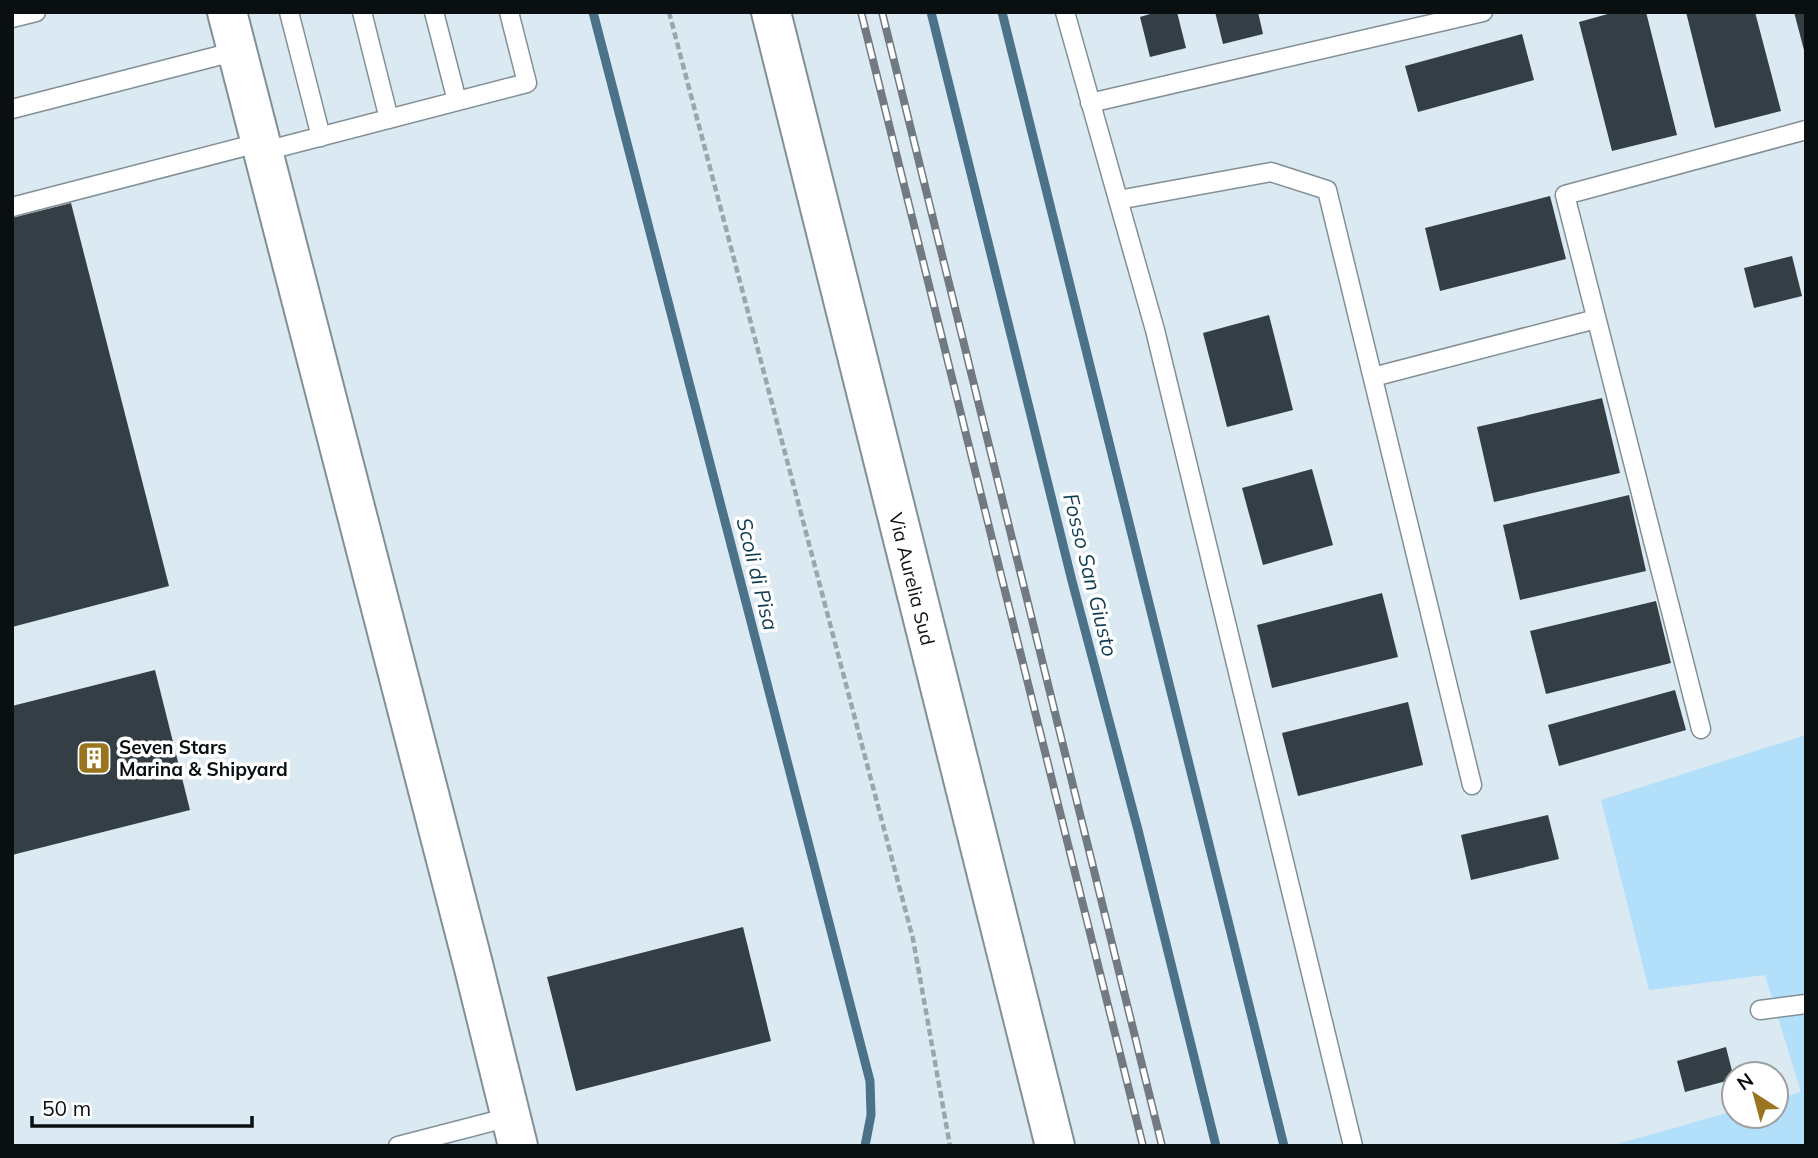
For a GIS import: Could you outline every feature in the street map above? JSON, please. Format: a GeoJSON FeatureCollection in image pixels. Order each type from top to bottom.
{"type":"FeatureCollection","features":[{"type":"Feature","properties":{"kind":"main road"},"geometry":{"type":"LineString","coordinates":[[227,12],[514,1131]]}},
{"type":"Feature","properties":{"kind":"main road","name":"Via Aurelia Sud"},"geometry":{"type":"LineString","coordinates":[[771,12],[1055,1146]]}},
{"type":"Feature","properties":{"kind":"lane"},"geometry":{"type":"LineString","coordinates":[[12,18],[36,12]]}},
{"type":"Feature","properties":{"kind":"lane"},"geometry":{"type":"LineString","coordinates":[[289,12],[321,136]]}},
{"type":"Feature","properties":{"kind":"lane"},"geometry":{"type":"LineString","coordinates":[[362,12],[389,119]]}},
{"type":"Feature","properties":{"kind":"lane"},"geometry":{"type":"LineString","coordinates":[[434,12],[457,101]]}},
{"type":"Feature","properties":{"kind":"lane"},"geometry":{"type":"LineString","coordinates":[[12,206],[263,146],[321,136],[527,83],[509,12]]}},
{"type":"Feature","properties":{"kind":"lane"},"geometry":{"type":"LineString","coordinates":[[1065,12],[1155,330],[1353,1146]]}},
{"type":"Feature","properties":{"kind":"lane"},"geometry":{"type":"LineString","coordinates":[[1090,103],[1483,12]]}},
{"type":"Feature","properties":{"kind":"lane"},"geometry":{"type":"LineString","coordinates":[[12,109],[237,51]]}},
{"type":"Feature","properties":{"kind":"lane"},"geometry":{"type":"LineString","coordinates":[[1701,729],[1565,195],[1806,130]]}},
{"type":"Feature","properties":{"kind":"lane"},"geometry":{"type":"LineString","coordinates":[[1118,200],[1272,172],[1328,190],[1472,785]]}},
{"type":"Feature","properties":{"kind":"lane"},"geometry":{"type":"LineString","coordinates":[[1373,377],[1596,319]]}},
{"type":"Feature","properties":{"kind":"lane"},"geometry":{"type":"LineString","coordinates":[[1760,1010],[1806,1004]]}},
{"type":"Feature","properties":{"kind":"lane"},"geometry":{"type":"LineString","coordinates":[[398,1146],[514,1131]]}},
{"type":"Feature","properties":{"kind":"path"},"geometry":{"type":"LineString","coordinates":[[669,12],[913,939],[950,1146]]}},
{"type":"Feature","properties":{"kind":"shaded area"},"geometry":{"type":"Polygon","coordinates":[[[1806,735],[1806,1146],[1610,1146],[1720,1115],[1720,1130],[1790,1130],[1790,1095],[1801,1092],[1765,975],[1649,990],[1601,800],[1806,735]]]}},
{"type":"Feature","properties":{"kind":"building"},"geometry":{"type":"Polygon","coordinates":[[[1157,12],[1177,12],[1186,48],[1150,57],[1140,17],[1157,12]]]}},
{"type":"Feature","properties":{"kind":"building"},"geometry":{"type":"Polygon","coordinates":[[[1215,12],[1258,12],[1263,34],[1223,44],[1215,12]]]}},
{"type":"Feature","properties":{"kind":"building"},"geometry":{"type":"Polygon","coordinates":[[[1615,12],[1646,12],[1677,135],[1612,151],[1579,22],[1615,12]]]}},
{"type":"Feature","properties":{"kind":"building"},"geometry":{"type":"Polygon","coordinates":[[[1686,12],[1755,12],[1781,111],[1715,128],[1686,12]]]}},
{"type":"Feature","properties":{"kind":"building"},"geometry":{"type":"Polygon","coordinates":[[[1794,12],[1806,12],[1805,54],[1794,12]]]}},
{"type":"Feature","properties":{"kind":"building"},"geometry":{"type":"Polygon","coordinates":[[[1522,34],[1534,80],[1418,112],[1405,66],[1522,34]]]}},
{"type":"Feature","properties":{"kind":"building"},"geometry":{"type":"Polygon","coordinates":[[[1550,196],[1566,259],[1440,291],[1425,228],[1550,196]]]}},
{"type":"Feature","properties":{"kind":"building"},"geometry":{"type":"Polygon","coordinates":[[[71,203],[169,586],[12,627],[12,218],[71,203]]]}},
{"type":"Feature","properties":{"kind":"building"},"geometry":{"type":"Polygon","coordinates":[[[1792,256],[1802,296],[1754,308],[1744,268],[1792,256]]]}},
{"type":"Feature","properties":{"kind":"building"},"geometry":{"type":"Polygon","coordinates":[[[1269,315],[1293,410],[1227,427],[1203,333],[1269,315]]]}},
{"type":"Feature","properties":{"kind":"building"},"geometry":{"type":"Polygon","coordinates":[[[1602,398],[1620,473],[1494,502],[1477,427],[1602,398]]]}},
{"type":"Feature","properties":{"kind":"building"},"geometry":{"type":"Polygon","coordinates":[[[1312,469],[1333,545],[1263,565],[1242,488],[1312,469]]]}},
{"type":"Feature","properties":{"kind":"building"},"geometry":{"type":"Polygon","coordinates":[[[1629,495],[1646,571],[1520,600],[1503,525],[1629,495]]]}},
{"type":"Feature","properties":{"kind":"building"},"geometry":{"type":"Polygon","coordinates":[[[1382,593],[1398,657],[1272,688],[1257,625],[1382,593]]]}},
{"type":"Feature","properties":{"kind":"building"},"geometry":{"type":"Polygon","coordinates":[[[1656,601],[1671,663],[1546,694],[1530,631],[1656,601]]]}},
{"type":"Feature","properties":{"kind":"building","name":"Seven Stars Marina & Shipyard"},"geometry":{"type":"Polygon","coordinates":[[[155,670],[190,810],[12,855],[12,706],[155,670]]]}},
{"type":"Feature","properties":{"kind":"building"},"geometry":{"type":"Polygon","coordinates":[[[1675,690],[1686,730],[1559,766],[1548,725],[1675,690]]]}},
{"type":"Feature","properties":{"kind":"building"},"geometry":{"type":"Polygon","coordinates":[[[1408,702],[1423,765],[1298,796],[1282,733],[1408,702]]]}},
{"type":"Feature","properties":{"kind":"building"},"geometry":{"type":"Polygon","coordinates":[[[1548,815],[1559,859],[1471,880],[1461,835],[1548,815]]]}},
{"type":"Feature","properties":{"kind":"building"},"geometry":{"type":"Polygon","coordinates":[[[743,927],[771,1041],[576,1091],[547,977],[743,927]]]}},
{"type":"Feature","properties":{"kind":"building"},"geometry":{"type":"Polygon","coordinates":[[[1726,1047],[1729,1060],[1720,1060],[1720,1083],[1685,1092],[1677,1061],[1726,1047]]]}},
{"type":"Feature","properties":{"kind":"waterway","name":"Scoli di Pisa"},"geometry":{"type":"LineString","coordinates":[[593,12],[870,1081],[871,1115],[865,1146]]}},
{"type":"Feature","properties":{"kind":"waterway","name":"Fosso San Giusto"},"geometry":{"type":"LineString","coordinates":[[931,12],[1216,1146]]}},
{"type":"Feature","properties":{"kind":"waterway"},"geometry":{"type":"LineString","coordinates":[[1002,12],[1284,1146]]}},
{"type":"Feature","properties":{"kind":"railway"},"geometry":{"type":"LineString","coordinates":[[861,12],[1143,1146]]}},
{"type":"Feature","properties":{"kind":"railway"},"geometry":{"type":"LineString","coordinates":[[882,12],[1162,1146]]}},
{"type":"Feature","properties":{"kind":"place","name":"Seven Stars Marina & Shipyard"},"geometry":{"type":"Point","coordinates":[94,758]}}]}
